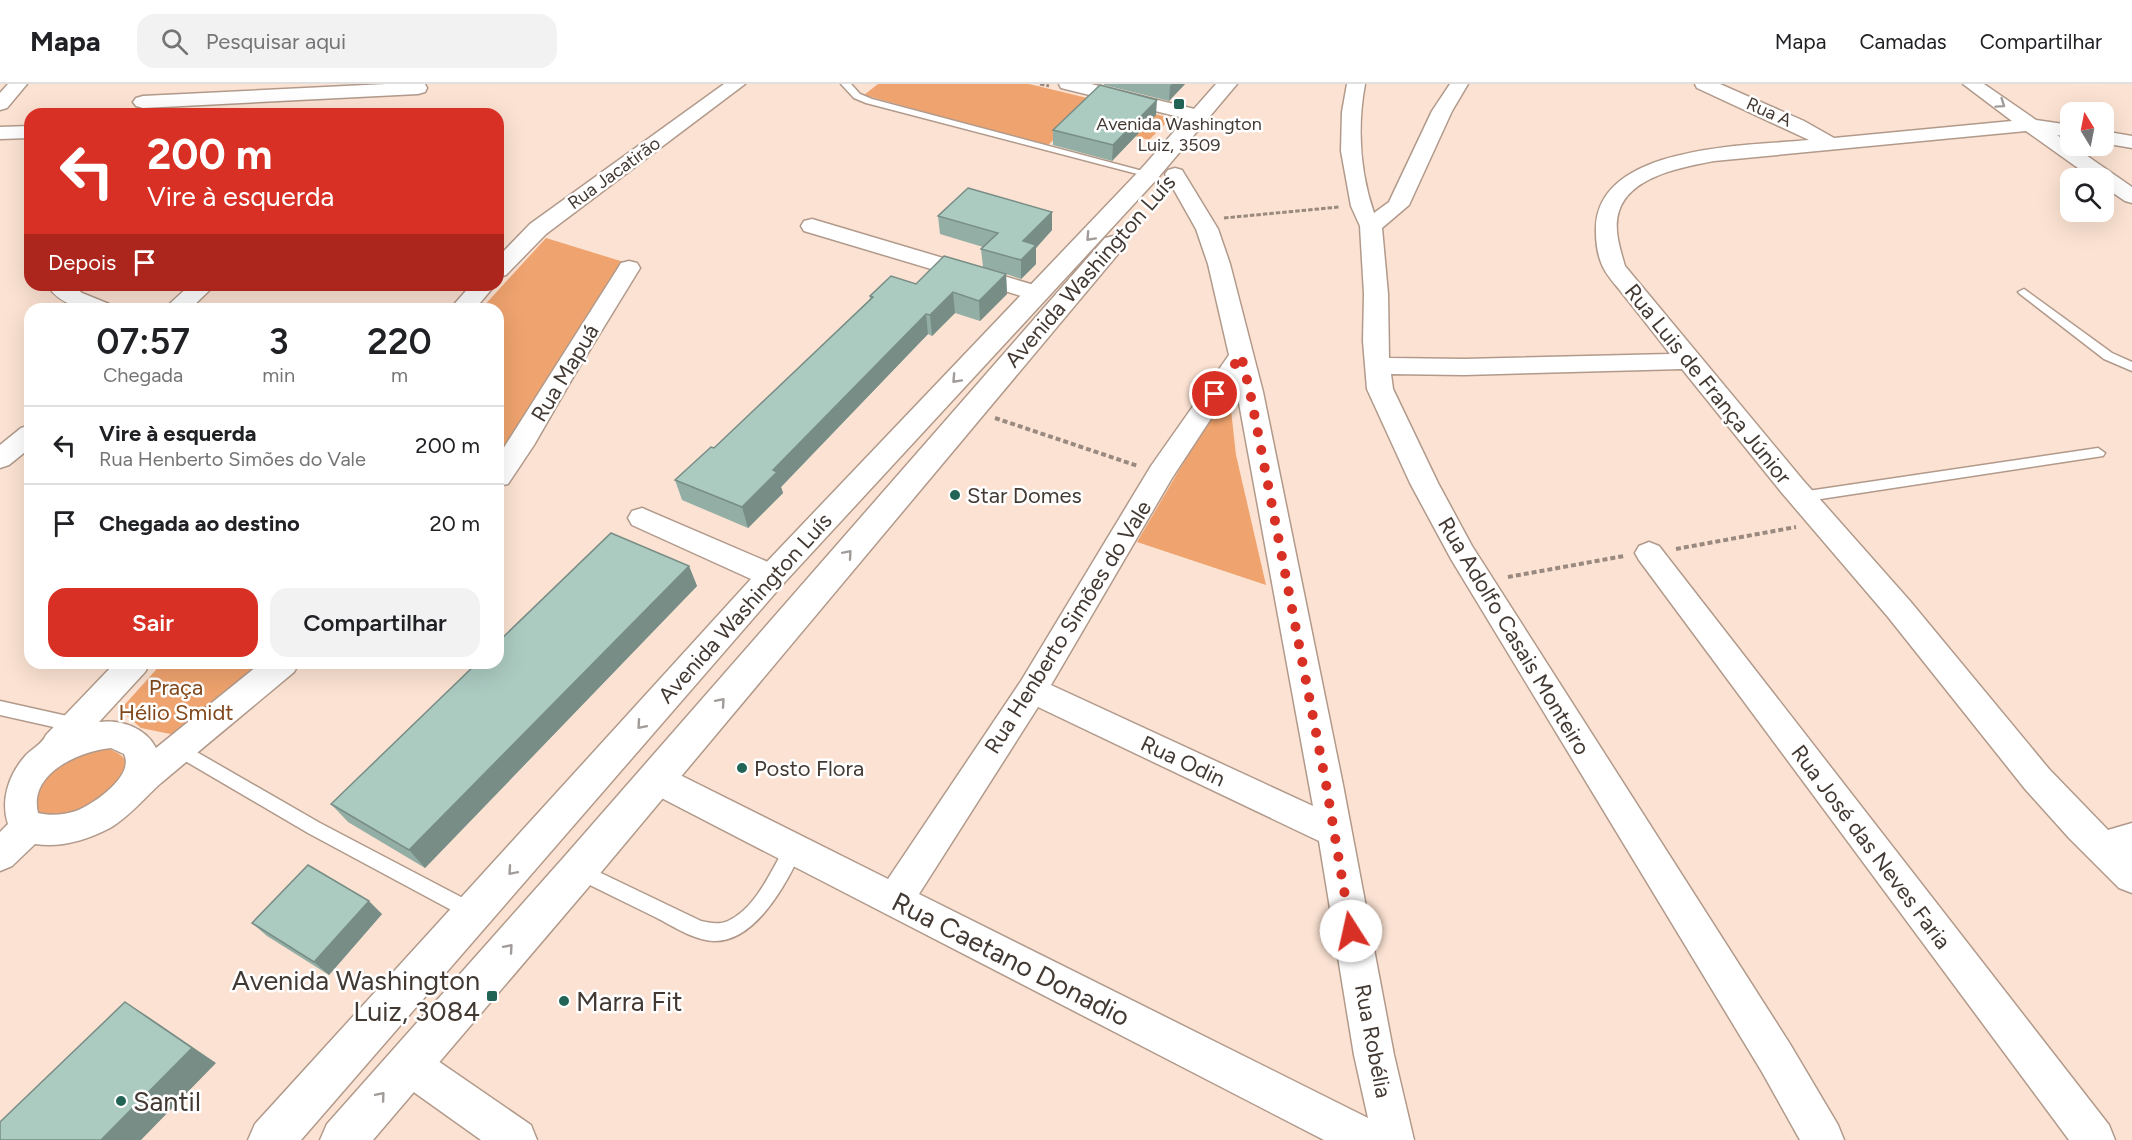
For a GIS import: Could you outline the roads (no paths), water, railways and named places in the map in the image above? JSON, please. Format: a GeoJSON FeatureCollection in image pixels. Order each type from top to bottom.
{"type":"FeatureCollection","features":[{"type":"Feature","properties":{"kind":"highway","name":"Avenida Washington Luís"},"geometry":{"type":"LineString","coordinates":[[343,1140],[578,870],[1080,281],[1162,174],[1200,116],[1227,84]]}},
{"type":"Feature","properties":{"kind":"highway","name":"Avenida Washington Luís"},"geometry":{"type":"LineString","coordinates":[[271,1140],[772,576],[1036,293],[1162,174],[1249,84]]}},
{"type":"Feature","properties":{"kind":"street"},"geometry":{"type":"LineString","coordinates":[[0,104],[18,84]]}},
{"type":"Feature","properties":{"kind":"street"},"geometry":{"type":"LineString","coordinates":[[137,108],[157,84]]}},
{"type":"Feature","properties":{"kind":"street","name":"Rua Jacatirão"},"geometry":{"type":"LineString","coordinates":[[504,264],[538,229],[736,84]]}},
{"type":"Feature","properties":{"kind":"street"},"geometry":{"type":"LineString","coordinates":[[1068,84],[1200,116]]}},
{"type":"Feature","properties":{"kind":"street","name":"Rua Adolfo Casais Monteiro"},"geometry":{"type":"LineString","coordinates":[[1356,84],[1350,117],[1350,145],[1366,215],[1376,294],[1375,341],[1380,389],[1424,483],[1461,552],[1776,1058],[1823,1140]]}},
{"type":"Feature","properties":{"kind":"street"},"geometry":{"type":"LineString","coordinates":[[1366,215],[1398,205],[1442,111],[1459,84]]}},
{"type":"Feature","properties":{"kind":"street","name":"Rua A"},"geometry":{"type":"LineString","coordinates":[[1704,84],[1804,128],[1831,144]]}},
{"type":"Feature","properties":{"kind":"street"},"geometry":{"type":"LineString","coordinates":[[1972,84],[2130,196]]}},
{"type":"Feature","properties":{"kind":"street"},"geometry":{"type":"LineString","coordinates":[[137,108],[419,86]]}},
{"type":"Feature","properties":{"kind":"street"},"geometry":{"type":"LineString","coordinates":[[401,108],[419,86]]}},
{"type":"Feature","properties":{"kind":"street"},"geometry":{"type":"LineString","coordinates":[[2030,125],[2060,130]]}},
{"type":"Feature","properties":{"kind":"street","name":"Rua Luis de França Júnior"},"geometry":{"type":"LineString","coordinates":[[2030,125],[1688,159],[1667,164],[1628,183],[1618,193],[1608,210],[1606,221],[1610,259],[1623,281],[1801,497],[1899,609],[2037,779],[2081,827],[2117,843],[2132,877]]}},
{"type":"Feature","properties":{"kind":"street"},"geometry":{"type":"LineString","coordinates":[[0,134],[24,132]]}},
{"type":"Feature","properties":{"kind":"street"},"geometry":{"type":"LineString","coordinates":[[2114,139],[2132,142]]}},
{"type":"Feature","properties":{"kind":"street","name":"Rua Robélia"},"geometry":{"type":"LineString","coordinates":[[1162,174],[1202,220],[1219,264],[1250,392],[1374,1054],[1393,1140]]}},
{"type":"Feature","properties":{"kind":"street"},"geometry":{"type":"LineString","coordinates":[[812,226],[1036,293]]}},
{"type":"Feature","properties":{"kind":"street","name":"Rua Mapuá"},"geometry":{"type":"LineString","coordinates":[[504,469],[525,439],[559,379],[629,268]]}},
{"type":"Feature","properties":{"kind":"street"},"geometry":{"type":"LineString","coordinates":[[65,291],[86,303]]}},
{"type":"Feature","properties":{"kind":"street"},"geometry":{"type":"LineString","coordinates":[[184,303],[197,291]]}},
{"type":"Feature","properties":{"kind":"street"},"geometry":{"type":"LineString","coordinates":[[468,303],[478,291]]}},
{"type":"Feature","properties":{"kind":"street","name":"Rua Henberto Simões do Vale"},"geometry":{"type":"LineString","coordinates":[[895,900],[1032,690],[1161,473],[1241,355]]}},
{"type":"Feature","properties":{"kind":"street"},"geometry":{"type":"LineString","coordinates":[[1377,366],[1464,367],[1689,361]]}},
{"type":"Feature","properties":{"kind":"street"},"geometry":{"type":"LineString","coordinates":[[0,459],[24,439]]}},
{"type":"Feature","properties":{"kind":"street"},"geometry":{"type":"LineString","coordinates":[[642,518],[772,576]]}},
{"type":"Feature","properties":{"kind":"street","name":"Rua José das Neves Faria"},"geometry":{"type":"LineString","coordinates":[[1648,553],[2094,1140]]}},
{"type":"Feature","properties":{"kind":"street"},"geometry":{"type":"LineString","coordinates":[[128,669],[22,782],[16,796],[15,809],[19,820],[29,827],[44,831],[63,830],[83,824],[112,807],[134,786],[181,750],[276,669]]}},
{"type":"Feature","properties":{"kind":"street","name":"Rua Odin"},"geometry":{"type":"LineString","coordinates":[[1032,690],[1334,832]]}},
{"type":"Feature","properties":{"kind":"street"},"geometry":{"type":"LineString","coordinates":[[50,754],[91,736],[111,734],[127,737],[138,744],[144,756],[142,770],[134,786]]}},
{"type":"Feature","properties":{"kind":"street","name":"Rua Caetano Donadio"},"geometry":{"type":"LineString","coordinates":[[656,779],[1367,1140]]}},
{"type":"Feature","properties":{"kind":"street"},"geometry":{"type":"LineString","coordinates":[[0,855],[29,827]]}},
{"type":"Feature","properties":{"kind":"street"},"geometry":{"type":"LineString","coordinates":[[408,1064],[516,1140]]}},
{"type":"Feature","properties":{"kind":"lane"},"geometry":{"type":"LineString","coordinates":[[846,84],[857,96],[869,101],[1162,174]]}},
{"type":"Feature","properties":{"kind":"lane"},"geometry":{"type":"LineString","coordinates":[[2024,292],[2108,356],[2132,367]]}},
{"type":"Feature","properties":{"kind":"lane"},"geometry":{"type":"LineString","coordinates":[[1801,497],[2097,453]]}},
{"type":"Feature","properties":{"kind":"lane"},"geometry":{"type":"LineString","coordinates":[[0,708],[76,725]]}},
{"type":"Feature","properties":{"kind":"lane"},"geometry":{"type":"LineString","coordinates":[[181,750],[314,828],[475,913]]}},
{"type":"Feature","properties":{"kind":"lane"},"geometry":{"type":"LineString","coordinates":[[578,870],[699,930],[717,932],[735,927],[750,917],[794,848]]}},
{"type":"Feature","properties":{"kind":"place","name":"Avenida Washington Luiz, 3509"},"geometry":{"type":"Point","coordinates":[1179,104]}},
{"type":"Feature","properties":{"kind":"place","name":"Star Domes"},"geometry":{"type":"Point","coordinates":[955,495]}},
{"type":"Feature","properties":{"kind":"place","name":"Posto Flora"},"geometry":{"type":"Point","coordinates":[742,768]}},
{"type":"Feature","properties":{"kind":"place","name":"Avenida Washington Luiz, 3084"},"geometry":{"type":"Point","coordinates":[492,996]}},
{"type":"Feature","properties":{"kind":"place","name":"Marra Fit"},"geometry":{"type":"Point","coordinates":[564,1001]}},
{"type":"Feature","properties":{"kind":"place","name":"Santil"},"geometry":{"type":"Point","coordinates":[121,1101]}},
{"type":"Feature","properties":{"kind":"park label","name":"Praça Hélio Smidt"},"geometry":{"type":"Point","coordinates":[176,700]}}]}
